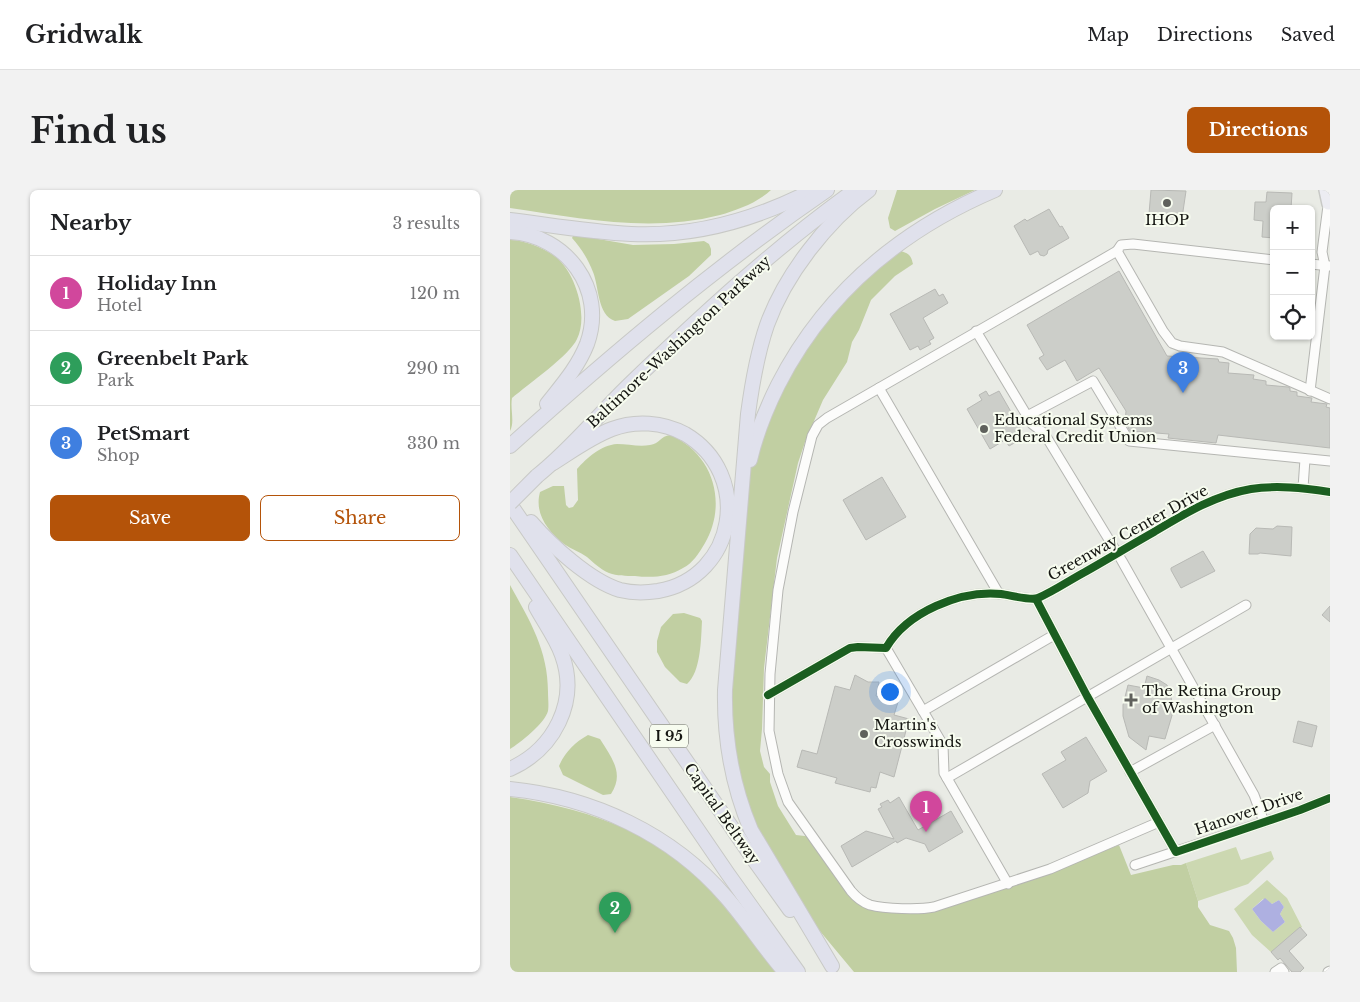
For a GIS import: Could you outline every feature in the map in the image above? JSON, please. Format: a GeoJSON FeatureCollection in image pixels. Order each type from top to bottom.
{"type":"FeatureCollection","features":[{"type":"Feature","properties":{"kind":"highway"},"geometry":{"type":"LineString","coordinates":[[510,220],[631,234],[678,233],[704,229],[755,216],[813,190]]}},
{"type":"Feature","properties":{"kind":"highway","name":"Baltimore-Washington Parkway"},"geometry":{"type":"LineString","coordinates":[[516,440],[662,314],[759,239],[827,190]]}},
{"type":"Feature","properties":{"kind":"highway","name":"Baltimore-Washington Parkway"},"geometry":{"type":"LineString","coordinates":[[510,504],[627,387],[727,293],[770,255],[855,190]]}},
{"type":"Feature","properties":{"kind":"highway"},"geometry":{"type":"LineString","coordinates":[[835,969],[751,830],[738,794],[728,754],[725,682],[752,380],[768,323],[792,276],[813,247],[834,221],[869,190]]}},
{"type":"Feature","properties":{"kind":"highway"},"geometry":{"type":"LineString","coordinates":[[741,502],[753,447],[763,420],[785,372],[816,324],[858,277],[908,236],[934,220],[995,190]]}},
{"type":"Feature","properties":{"kind":"highway"},"geometry":{"type":"LineString","coordinates":[[510,232],[538,237],[550,242],[567,255],[574,263],[585,283],[591,305],[592,318],[588,341],[582,356],[563,384],[516,440]]}},
{"type":"Feature","properties":{"kind":"highway"},"geometry":{"type":"LineString","coordinates":[[510,498],[540,533],[583,570],[610,586],[630,592],[650,592],[674,587],[708,563],[719,546],[724,534],[728,512],[725,484],[716,463],[704,448],[679,430],[643,423],[613,429],[595,437],[553,463]]}},
{"type":"Feature","properties":{"kind":"highway","name":"Capital Beltway"},"geometry":{"type":"LineString","coordinates":[[510,504],[752,857],[835,969]]}},
{"type":"Feature","properties":{"kind":"highway"},"geometry":{"type":"LineString","coordinates":[[510,556],[561,654],[567,689],[564,710],[554,733],[534,754],[510,769]]}},
{"type":"Feature","properties":{"kind":"highway","name":"Capital Beltway"},"geometry":{"type":"LineString","coordinates":[[510,556],[728,874],[798,972]]}},
{"type":"Feature","properties":{"kind":"highway"},"geometry":{"type":"LineString","coordinates":[[510,789],[540,793],[586,805],[610,814],[656,837],[691,863],[726,896],[785,972]]}},
{"type":"Feature","properties":{"kind":"main road"},"geometry":{"type":"LineString","coordinates":[[1325,190],[1328,204]]}},
{"type":"Feature","properties":{"kind":"street"},"geometry":{"type":"LineString","coordinates":[[1310,391],[1328,263],[1322,252],[1330,192]]}},
{"type":"Feature","properties":{"kind":"street"},"geometry":{"type":"LineString","coordinates":[[1159,822],[1050,869],[928,908],[876,906],[864,902],[855,896],[788,802],[772,750],[769,731],[768,695],[780,573],[799,485],[812,436],[818,426],[827,418],[1117,251],[1120,245],[1133,244],[1270,260]]}},
{"type":"Feature","properties":{"kind":"street"},"geometry":{"type":"LineString","coordinates":[[1117,251],[1172,343],[1223,352],[1330,399]]}},
{"type":"Feature","properties":{"kind":"street"},"geometry":{"type":"LineString","coordinates":[[1315,264],[1328,263]]}},
{"type":"Feature","properties":{"kind":"street"},"geometry":{"type":"LineString","coordinates":[[976,331],[1032,424],[1044,433],[1117,554],[1254,795],[1264,822]]}},
{"type":"Feature","properties":{"kind":"street"},"geometry":{"type":"LineString","coordinates":[[1027,416],[1093,381],[1129,441],[1330,461]]}},
{"type":"Feature","properties":{"kind":"street"},"geometry":{"type":"LineString","coordinates":[[879,388],[1000,594]]}},
{"type":"Feature","properties":{"kind":"street"},"geometry":{"type":"LineString","coordinates":[[1303,488],[1305,459]]}},
{"type":"Feature","properties":{"kind":"street","name":"Greenway Center Drive"},"geometry":{"type":"LineString","coordinates":[[886,648],[896,634],[909,623],[942,604],[964,596],[1000,594],[1036,599],[1187,512],[1222,497],[1264,488],[1303,488],[1330,492]]}},
{"type":"Feature","properties":{"kind":"street"},"geometry":{"type":"LineString","coordinates":[[1036,599],[1087,696],[1176,852]]}},
{"type":"Feature","properties":{"kind":"street"},"geometry":{"type":"LineString","coordinates":[[947,778],[1246,605]]}},
{"type":"Feature","properties":{"kind":"street"},"geometry":{"type":"LineString","coordinates":[[923,711],[1054,635]]}},
{"type":"Feature","properties":{"kind":"street"},"geometry":{"type":"LineString","coordinates":[[768,695],[850,648],[886,648],[942,745],[944,773],[1008,884]]}},
{"type":"Feature","properties":{"kind":"street"},"geometry":{"type":"LineString","coordinates":[[1130,772],[1215,725]]}},
{"type":"Feature","properties":{"kind":"street","name":"Hanover Drive"},"geometry":{"type":"LineString","coordinates":[[1135,865],[1330,798]]}},
{"type":"Feature","properties":{"kind":"street"},"geometry":{"type":"LineString","coordinates":[[1274,972],[1280,968],[1284,972]]}},
{"type":"Feature","properties":{"kind":"green space"},"geometry":{"type":"Polygon","coordinates":[[[510,190],[771,190],[753,202],[720,215],[667,223],[641,223],[588,219],[510,208],[510,190]]]}},
{"type":"Feature","properties":{"kind":"green space"},"geometry":{"type":"Polygon","coordinates":[[[897,190],[975,190],[895,231],[890,228],[888,218],[897,190]]]}},
{"type":"Feature","properties":{"kind":"green space"},"geometry":{"type":"Polygon","coordinates":[[[575,235],[633,245],[704,241],[709,244],[711,255],[689,276],[628,319],[615,321],[609,318],[602,307],[593,272],[584,254],[572,238],[575,235]]]}},
{"type":"Feature","properties":{"kind":"green space"},"geometry":{"type":"Polygon","coordinates":[[[510,240],[521,241],[538,247],[561,262],[568,271],[578,294],[581,318],[580,329],[573,346],[512,398],[512,424],[510,431],[510,240]]]}},
{"type":"Feature","properties":{"kind":"green space"},"geometry":{"type":"Polygon","coordinates":[[[901,251],[910,256],[913,264],[895,276],[871,300],[852,342],[847,362],[823,400],[798,463],[777,558],[764,668],[760,751],[764,767],[770,774],[770,782],[778,806],[796,835],[813,837],[859,899],[921,909],[1008,884],[1029,881],[1119,845],[1131,875],[1186,863],[1198,901],[1198,907],[1210,925],[1229,931],[1233,938],[1236,948],[1237,972],[854,972],[794,900],[771,863],[728,754],[741,502],[763,420],[835,301],[901,251]]]}},
{"type":"Feature","properties":{"kind":"green space"},"geometry":{"type":"Polygon","coordinates":[[[670,435],[685,443],[697,454],[706,467],[712,481],[715,496],[712,528],[705,543],[693,561],[687,566],[672,573],[654,577],[612,574],[564,544],[548,528],[539,508],[540,492],[553,486],[564,486],[566,505],[569,508],[573,507],[578,500],[577,469],[595,453],[605,447],[617,444],[642,446],[653,444],[670,435]]]}},
{"type":"Feature","properties":{"kind":"green space"},"geometry":{"type":"Polygon","coordinates":[[[510,585],[531,624],[541,649],[547,677],[548,711],[542,721],[526,738],[510,749],[510,585]]]}},
{"type":"Feature","properties":{"kind":"green space"},"geometry":{"type":"Polygon","coordinates":[[[684,613],[700,618],[702,621],[698,664],[692,679],[687,684],[680,682],[665,667],[657,652],[657,641],[661,627],[673,614],[684,613]]]}},
{"type":"Feature","properties":{"kind":"green space"},"geometry":{"type":"Polygon","coordinates":[[[588,735],[600,739],[615,765],[617,779],[611,794],[603,795],[563,775],[559,766],[571,748],[588,735]]]}},
{"type":"Feature","properties":{"kind":"green space"},"geometry":{"type":"Polygon","coordinates":[[[510,797],[572,810],[601,819],[629,830],[655,844],[704,881],[727,904],[776,972],[510,972],[510,797]]]}},
{"type":"Feature","properties":{"kind":"green space"},"geometry":{"type":"Polygon","coordinates":[[[1236,847],[1241,860],[1271,851],[1274,859],[1248,884],[1198,901],[1186,863],[1236,847]]]}},
{"type":"Feature","properties":{"kind":"green space"},"geometry":{"type":"Polygon","coordinates":[[[1267,880],[1287,898],[1302,927],[1272,953],[1252,935],[1234,909],[1267,880]],[[1263,899],[1252,909],[1273,932],[1285,922],[1280,914],[1284,907],[1279,900],[1272,904],[1263,899]]]}},
{"type":"Feature","properties":{"kind":"water"},"geometry":{"type":"Polygon","coordinates":[[[1265,898],[1272,904],[1279,900],[1284,907],[1280,914],[1285,922],[1273,932],[1252,909],[1265,898]]]}},
{"type":"Feature","properties":{"kind":"building","name":"IHOP"},"geometry":{"type":"Polygon","coordinates":[[[1151,190],[1186,191],[1182,218],[1149,214],[1151,190]]]}},
{"type":"Feature","properties":{"kind":"building"},"geometry":{"type":"Polygon","coordinates":[[[1267,192],[1292,193],[1291,205],[1270,205],[1270,238],[1262,237],[1263,221],[1254,220],[1255,202],[1266,202],[1267,192]]]}},
{"type":"Feature","properties":{"kind":"building"},"geometry":{"type":"Polygon","coordinates":[[[1049,209],[1069,238],[1048,250],[1044,256],[1040,255],[1038,251],[1030,255],[1014,226],[1049,209]]]}},
{"type":"Feature","properties":{"kind":"building"},"geometry":{"type":"Polygon","coordinates":[[[1119,271],[1167,356],[1218,359],[1219,362],[1229,363],[1228,373],[1254,375],[1253,379],[1266,381],[1266,385],[1288,387],[1290,391],[1297,392],[1297,396],[1312,398],[1311,402],[1327,404],[1326,407],[1330,408],[1330,448],[1218,435],[1216,443],[1168,438],[1169,434],[1130,431],[1125,422],[1126,411],[1099,368],[1077,381],[1065,360],[1047,370],[1039,358],[1044,355],[1027,325],[1119,271]]]}},
{"type":"Feature","properties":{"kind":"building"},"geometry":{"type":"Polygon","coordinates":[[[935,289],[939,296],[943,294],[948,303],[923,318],[934,338],[929,341],[931,344],[920,350],[918,346],[910,350],[890,314],[935,289]]]}},
{"type":"Feature","properties":{"kind":"building"},"geometry":{"type":"Polygon","coordinates":[[[986,391],[989,396],[999,391],[1022,431],[1012,436],[1016,442],[1009,446],[1005,440],[990,449],[967,409],[982,400],[979,395],[986,391]]]}},
{"type":"Feature","properties":{"kind":"building"},"geometry":{"type":"Polygon","coordinates":[[[882,477],[906,517],[866,540],[843,500],[882,477]]]}},
{"type":"Feature","properties":{"kind":"building"},"geometry":{"type":"Polygon","coordinates":[[[1277,526],[1292,527],[1291,556],[1260,553],[1249,554],[1250,534],[1256,528],[1273,529],[1277,526]]]}},
{"type":"Feature","properties":{"kind":"building"},"geometry":{"type":"Polygon","coordinates":[[[1203,551],[1215,571],[1181,588],[1171,568],[1203,551]]]}},
{"type":"Feature","properties":{"kind":"building"},"geometry":{"type":"Polygon","coordinates":[[[1330,606],[1330,622],[1322,615],[1330,606]]]}},
{"type":"Feature","properties":{"kind":"building","name":"Martin's Crosswinds"},"geometry":{"type":"Polygon","coordinates":[[[855,675],[868,682],[879,682],[876,696],[898,702],[894,715],[909,719],[894,777],[880,772],[876,788],[871,787],[870,792],[835,783],[837,778],[797,767],[802,750],[817,754],[835,686],[850,690],[855,675]]]}},
{"type":"Feature","properties":{"kind":"building"},"geometry":{"type":"Polygon","coordinates":[[[1147,676],[1167,685],[1171,696],[1173,712],[1165,739],[1149,736],[1146,750],[1129,737],[1123,716],[1123,705],[1128,685],[1144,688],[1147,676]]]}},
{"type":"Feature","properties":{"kind":"building"},"geometry":{"type":"Polygon","coordinates":[[[1298,721],[1317,726],[1312,747],[1293,742],[1298,721]]]}},
{"type":"Feature","properties":{"kind":"building"},"geometry":{"type":"Polygon","coordinates":[[[1086,737],[1107,771],[1090,781],[1088,793],[1063,808],[1042,774],[1066,760],[1061,752],[1086,737]]]}},
{"type":"Feature","properties":{"kind":"building"},"geometry":{"type":"Polygon","coordinates":[[[899,797],[918,830],[951,811],[963,832],[929,852],[925,844],[906,838],[897,843],[896,841],[852,867],[841,846],[866,831],[894,839],[878,809],[882,807],[880,804],[888,800],[890,803],[899,797]]]}},
{"type":"Feature","properties":{"kind":"building"},"geometry":{"type":"Polygon","coordinates":[[[1300,927],[1307,935],[1289,951],[1304,968],[1300,972],[1292,972],[1280,958],[1278,960],[1271,952],[1300,927]]]}},
{"type":"Feature","properties":{"kind":"cycle path"},"geometry":{"type":"LineString","coordinates":[[768,695],[850,648],[886,648],[895,635],[907,624],[921,614],[952,600],[985,594],[1001,594],[1031,599],[1038,598],[1212,500],[1251,489],[1271,487],[1330,492]]}},
{"type":"Feature","properties":{"kind":"cycle path"},"geometry":{"type":"LineString","coordinates":[[1036,599],[1087,696],[1176,852],[1330,798]]}},
{"type":"Feature","properties":{"kind":"place","name":"IHOP"},"geometry":{"type":"Point","coordinates":[1167,203]}},
{"type":"Feature","properties":{"kind":"place","name":"PetSmart"},"geometry":{"type":"Point","coordinates":[1183,393]}},
{"type":"Feature","properties":{"kind":"place","name":"Educational Systems Federal Credit Union"},"geometry":{"type":"Point","coordinates":[984,429]}},
{"type":"Feature","properties":{"kind":"place","name":"The Retina Group of Washington"},"geometry":{"type":"Point","coordinates":[1131,700]}},
{"type":"Feature","properties":{"kind":"place","name":"Martin's Crosswinds"},"geometry":{"type":"Point","coordinates":[864,734]}},
{"type":"Feature","properties":{"kind":"place","name":"Holiday Inn"},"geometry":{"type":"Point","coordinates":[926,832]}},
{"type":"Feature","properties":{"kind":"place","name":"Greenbelt Park"},"geometry":{"type":"Point","coordinates":[615,933]}}]}
